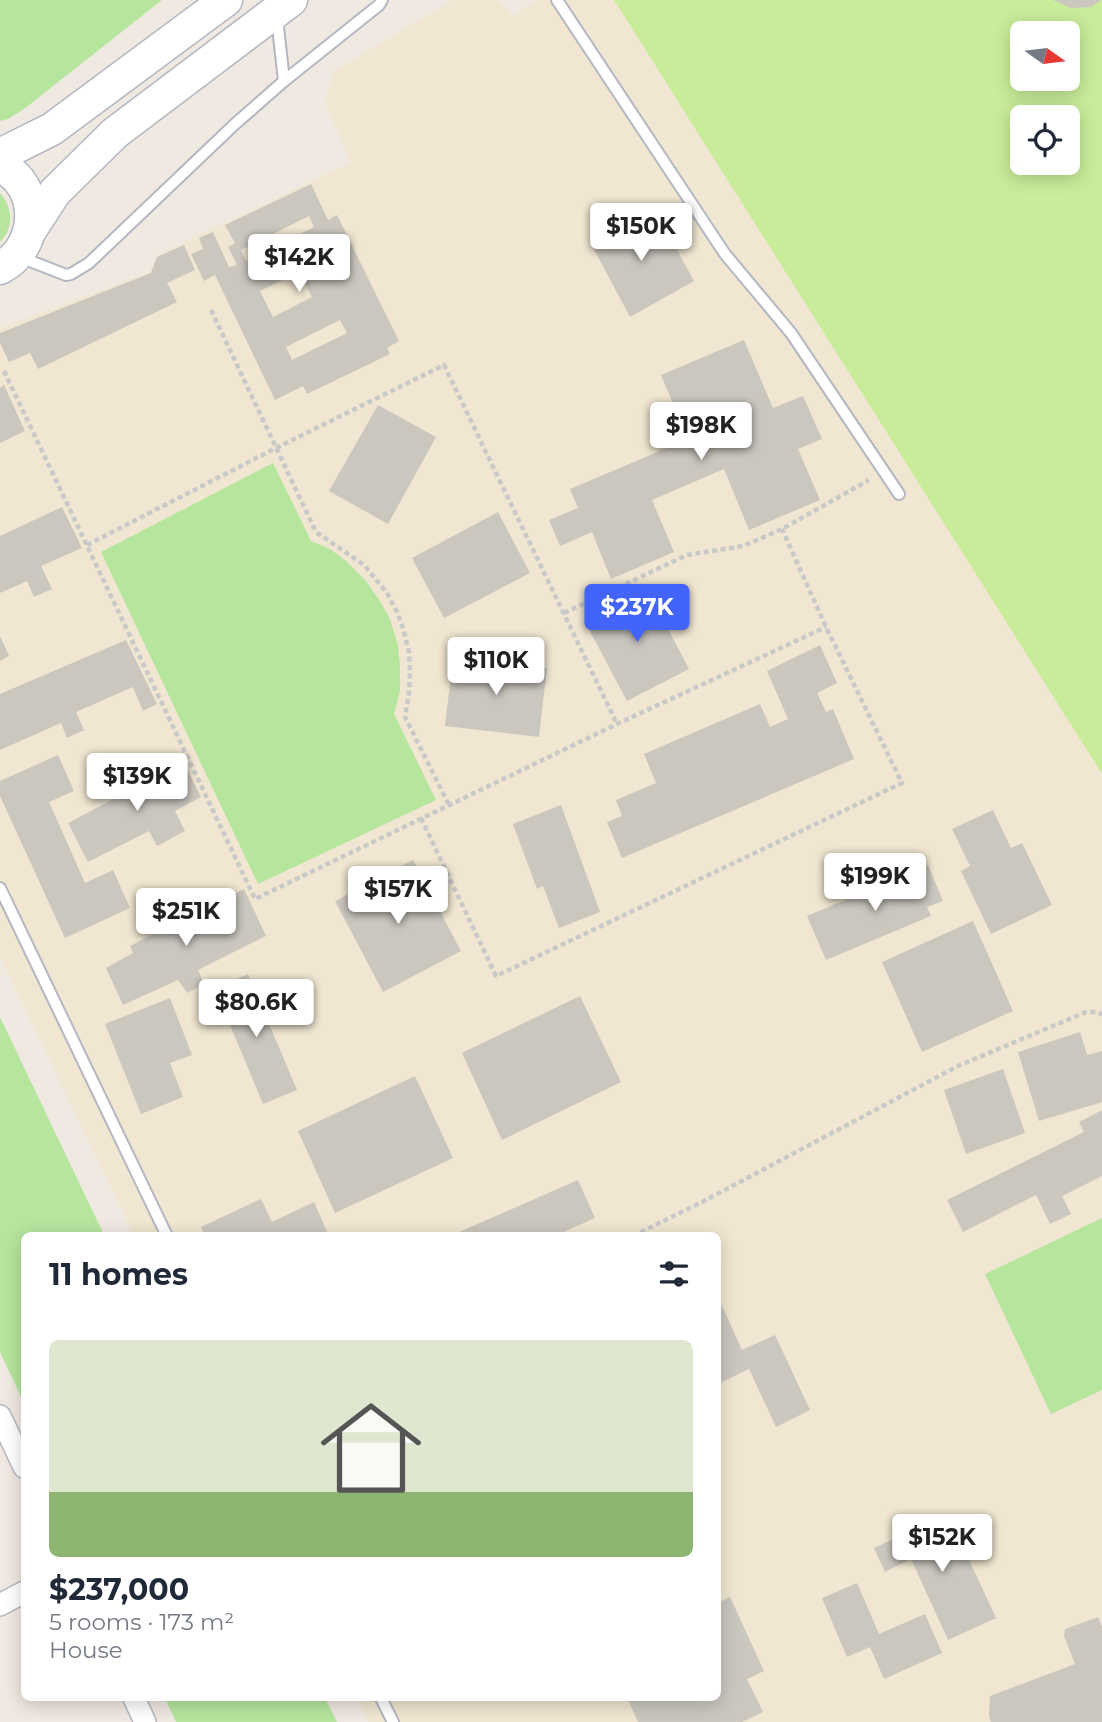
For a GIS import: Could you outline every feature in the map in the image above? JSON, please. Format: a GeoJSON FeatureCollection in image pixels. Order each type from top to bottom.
{"type":"FeatureCollection","features":[{"type":"Feature","properties":{"kind":"main road"},"geometry":{"type":"LineString","coordinates":[[0,155],[52,129],[226,0]]}},
{"type":"Feature","properties":{"kind":"main road"},"geometry":{"type":"LineString","coordinates":[[16,251],[55,192],[115,133],[284,6]]}},
{"type":"Feature","properties":{"kind":"main road"},"geometry":{"type":"LineString","coordinates":[[0,166],[18,179],[28,194],[32,211],[16,251]]}},
{"type":"Feature","properties":{"kind":"street"},"geometry":{"type":"LineString","coordinates":[[0,1416],[21,1461]]}},
{"type":"Feature","properties":{"kind":"street"},"geometry":{"type":"LineString","coordinates":[[0,1605],[21,1594]]}},
{"type":"Feature","properties":{"kind":"street"},"geometry":{"type":"LineString","coordinates":[[135,1701],[145,1722]]}},
{"type":"Feature","properties":{"kind":"lane"},"geometry":{"type":"LineString","coordinates":[[16,251],[66,275],[89,263],[235,124],[382,0]]}},
{"type":"Feature","properties":{"kind":"lane"},"geometry":{"type":"LineString","coordinates":[[557,0],[725,254],[791,333],[898,494]]}},
{"type":"Feature","properties":{"kind":"lane"},"geometry":{"type":"LineString","coordinates":[[284,6],[284,81]]}},
{"type":"Feature","properties":{"kind":"lane"},"geometry":{"type":"LineString","coordinates":[[0,888],[165,1232]]}},
{"type":"Feature","properties":{"kind":"lane"},"geometry":{"type":"LineString","coordinates":[[382,1701],[393,1722]]}},
{"type":"Feature","properties":{"kind":"path"},"geometry":{"type":"LineString","coordinates":[[211,310],[316,532],[364,565],[387,593],[397,612],[403,628],[410,671],[405,716],[449,805]]}},
{"type":"Feature","properties":{"kind":"path"},"geometry":{"type":"LineString","coordinates":[[87,545],[444,365],[617,724]]}},
{"type":"Feature","properties":{"kind":"path"},"geometry":{"type":"LineString","coordinates":[[4,371],[255,899],[617,724],[826,627]]}},
{"type":"Feature","properties":{"kind":"path"},"geometry":{"type":"LineString","coordinates":[[564,613],[687,555],[743,546],[782,529],[883,472]]}},
{"type":"Feature","properties":{"kind":"path"},"geometry":{"type":"LineString","coordinates":[[421,818],[496,976],[901,783],[782,529]]}},
{"type":"Feature","properties":{"kind":"path"},"geometry":{"type":"LineString","coordinates":[[641,1232],[958,1066],[1086,1012],[1102,1014]]}},
{"type":"Feature","properties":{"kind":"shaded area"},"geometry":{"type":"Polygon","coordinates":[[[453,0],[498,0],[513,16],[537,0],[614,0],[1102,774],[1102,1722],[369,1722],[358,1701],[721,1701],[721,1232],[133,1232],[0,957],[0,328],[150,272],[156,256],[351,162],[325,103],[334,71],[453,0]]]}},
{"type":"Feature","properties":{"kind":"green space"},"geometry":{"type":"Polygon","coordinates":[[[0,0],[162,0],[24,109],[0,121],[0,0]]]}},
{"type":"Feature","properties":{"kind":"green space"},"geometry":{"type":"Polygon","coordinates":[[[614,0],[1102,0],[1102,774],[614,0]]]}},
{"type":"Feature","properties":{"kind":"green space"},"geometry":{"type":"Polygon","coordinates":[[[0,193],[9,211],[10,224],[0,242],[0,193]]]}},
{"type":"Feature","properties":{"kind":"green space"},"geometry":{"type":"Polygon","coordinates":[[[273,463],[311,541],[330,549],[346,561],[365,580],[390,619],[398,646],[400,667],[400,691],[394,714],[436,800],[258,884],[101,552],[273,463]]]}},
{"type":"Feature","properties":{"kind":"green space"},"geometry":{"type":"Polygon","coordinates":[[[0,1017],[103,1232],[21,1232],[21,1397],[0,1352],[0,1017]]]}},
{"type":"Feature","properties":{"kind":"green space"},"geometry":{"type":"Polygon","coordinates":[[[1102,1218],[1102,1390],[1051,1414],[985,1274],[1102,1218]]]}},
{"type":"Feature","properties":{"kind":"green space"},"geometry":{"type":"Polygon","coordinates":[[[166,1701],[326,1701],[337,1722],[176,1722],[166,1701]]]}},
{"type":"Feature","properties":{"kind":"building"},"geometry":{"type":"Polygon","coordinates":[[[1053,0],[1101,0],[1091,7],[1071,8],[1053,0]]]}},
{"type":"Feature","properties":{"kind":"building"},"geometry":{"type":"Polygon","coordinates":[[[311,184],[328,220],[337,215],[399,341],[387,348],[390,354],[307,394],[303,386],[275,400],[215,275],[204,281],[191,254],[203,249],[199,238],[213,232],[229,267],[237,265],[228,247],[235,243],[225,225],[311,184]],[[309,216],[241,250],[246,261],[314,227],[309,216]],[[299,272],[260,291],[273,317],[312,297],[299,272]],[[340,320],[286,347],[292,360],[347,333],[340,320]]]}},
{"type":"Feature","properties":{"kind":"building"},"geometry":{"type":"Polygon","coordinates":[[[638,214],[645,226],[660,218],[694,281],[630,317],[589,240],[638,214]]]}},
{"type":"Feature","properties":{"kind":"building"},"geometry":{"type":"Polygon","coordinates":[[[184,245],[195,270],[167,283],[177,302],[38,369],[30,353],[9,362],[0,343],[0,333],[151,273],[157,257],[184,245]]]}},
{"type":"Feature","properties":{"kind":"building"},"geometry":{"type":"Polygon","coordinates":[[[744,340],[773,408],[803,396],[822,439],[798,449],[820,500],[749,530],[724,469],[652,500],[674,552],[611,579],[592,532],[560,546],[549,520],[578,508],[570,489],[688,439],[661,375],[744,340]]]}},
{"type":"Feature","properties":{"kind":"building"},"geometry":{"type":"Polygon","coordinates":[[[4,385],[25,431],[0,443],[0,388],[4,385]]]}},
{"type":"Feature","properties":{"kind":"building"},"geometry":{"type":"Polygon","coordinates":[[[378,405],[436,437],[388,524],[329,491],[378,405]]]}},
{"type":"Feature","properties":{"kind":"building"},"geometry":{"type":"Polygon","coordinates":[[[62,507],[82,548],[41,566],[52,589],[34,597],[27,581],[0,593],[0,536],[62,507]]]}},
{"type":"Feature","properties":{"kind":"building"},"geometry":{"type":"Polygon","coordinates":[[[498,512],[530,573],[444,618],[412,558],[498,512]]]}},
{"type":"Feature","properties":{"kind":"building"},"geometry":{"type":"Polygon","coordinates":[[[646,587],[689,669],[627,701],[584,620],[646,587]]]}},
{"type":"Feature","properties":{"kind":"building"},"geometry":{"type":"Polygon","coordinates":[[[0,636],[9,656],[0,661],[0,636]]]}},
{"type":"Feature","properties":{"kind":"building"},"geometry":{"type":"Polygon","coordinates":[[[126,640],[157,704],[143,711],[133,687],[76,712],[84,730],[67,738],[61,723],[0,750],[0,694],[126,640]]]}},
{"type":"Feature","properties":{"kind":"building"},"geometry":{"type":"Polygon","coordinates":[[[820,645],[837,683],[817,693],[826,712],[833,709],[854,759],[622,858],[607,822],[622,816],[616,800],[656,783],[644,754],[760,704],[770,727],[788,719],[767,671],[820,645]]]}},
{"type":"Feature","properties":{"kind":"building"},"geometry":{"type":"Polygon","coordinates":[[[453,658],[547,668],[539,737],[445,726],[453,658]]]}},
{"type":"Feature","properties":{"kind":"building"},"geometry":{"type":"Polygon","coordinates":[[[58,755],[74,791],[49,802],[85,883],[113,870],[130,908],[65,938],[0,796],[0,781],[58,755]]]}},
{"type":"Feature","properties":{"kind":"building"},"geometry":{"type":"Polygon","coordinates":[[[185,765],[201,797],[175,811],[185,831],[157,846],[149,831],[88,862],[68,823],[127,792],[123,784],[153,769],[158,778],[185,765]]]}},
{"type":"Feature","properties":{"kind":"building"},"geometry":{"type":"Polygon","coordinates":[[[561,805],[600,912],[559,928],[543,886],[537,889],[513,824],[561,805]]]}},
{"type":"Feature","properties":{"kind":"building"},"geometry":{"type":"Polygon","coordinates":[[[993,810],[1011,848],[1022,843],[1052,905],[991,934],[961,871],[970,866],[952,829],[993,810]]]}},
{"type":"Feature","properties":{"kind":"building"},"geometry":{"type":"Polygon","coordinates":[[[413,860],[461,951],[383,992],[335,901],[413,860]]]}},
{"type":"Feature","properties":{"kind":"building"},"geometry":{"type":"Polygon","coordinates":[[[928,865],[943,901],[927,907],[931,916],[826,960],[807,916],[928,865]]]}},
{"type":"Feature","properties":{"kind":"building"},"geometry":{"type":"Polygon","coordinates":[[[244,889],[266,936],[198,970],[204,984],[187,993],[178,980],[123,1005],[106,968],[133,953],[130,946],[157,932],[154,925],[186,908],[189,916],[244,889]]]}},
{"type":"Feature","properties":{"kind":"building"},"geometry":{"type":"Polygon","coordinates":[[[973,921],[1013,1011],[922,1052],[882,962],[973,921]]]}},
{"type":"Feature","properties":{"kind":"building"},"geometry":{"type":"Polygon","coordinates":[[[248,974],[297,1090],[263,1104],[215,989],[248,974]]]}},
{"type":"Feature","properties":{"kind":"building"},"geometry":{"type":"Polygon","coordinates":[[[580,996],[621,1082],[502,1140],[462,1053],[580,996]]]}},
{"type":"Feature","properties":{"kind":"building"},"geometry":{"type":"Polygon","coordinates":[[[170,998],[192,1055],[170,1063],[183,1097],[141,1114],[105,1024],[170,998]]]}},
{"type":"Feature","properties":{"kind":"building"},"geometry":{"type":"Polygon","coordinates":[[[1080,1032],[1087,1055],[1102,1051],[1102,1102],[1039,1121],[1018,1052],[1080,1032]]]}},
{"type":"Feature","properties":{"kind":"building"},"geometry":{"type":"Polygon","coordinates":[[[1003,1069],[1025,1133],[966,1154],[944,1090],[1003,1069]]]}},
{"type":"Feature","properties":{"kind":"building"},"geometry":{"type":"Polygon","coordinates":[[[415,1076],[453,1158],[335,1213],[298,1131],[415,1076]]]}},
{"type":"Feature","properties":{"kind":"building"},"geometry":{"type":"Polygon","coordinates":[[[1102,1110],[1102,1176],[1062,1196],[1071,1214],[1050,1224],[1036,1195],[963,1232],[947,1200],[1084,1132],[1079,1122],[1102,1110]]]}},
{"type":"Feature","properties":{"kind":"building"},"geometry":{"type":"Polygon","coordinates":[[[578,1180],[595,1218],[564,1232],[459,1232],[578,1180]]]}},
{"type":"Feature","properties":{"kind":"building"},"geometry":{"type":"Polygon","coordinates":[[[261,1199],[272,1222],[314,1202],[327,1232],[203,1232],[201,1227],[261,1199]]]}},
{"type":"Feature","properties":{"kind":"building"},"geometry":{"type":"Polygon","coordinates":[[[721,1304],[742,1350],[775,1335],[810,1410],[776,1427],[749,1369],[721,1383],[721,1304]]]}},
{"type":"Feature","properties":{"kind":"building"},"geometry":{"type":"Polygon","coordinates":[[[948,1514],[996,1618],[948,1640],[911,1559],[885,1572],[874,1548],[948,1514]]]}},
{"type":"Feature","properties":{"kind":"building"},"geometry":{"type":"Polygon","coordinates":[[[857,1583],[879,1634],[925,1614],[942,1653],[884,1679],[870,1647],[847,1657],[822,1598],[857,1583]]]}},
{"type":"Feature","properties":{"kind":"building"},"geometry":{"type":"Polygon","coordinates":[[[730,1597],[764,1671],[747,1679],[763,1712],[742,1722],[638,1722],[628,1701],[721,1701],[721,1602],[730,1597]]]}},
{"type":"Feature","properties":{"kind":"building"},"geometry":{"type":"Polygon","coordinates":[[[1098,1617],[1102,1627],[1102,1722],[991,1722],[990,1696],[1075,1664],[1064,1636],[1065,1629],[1098,1617]]]}}]}
